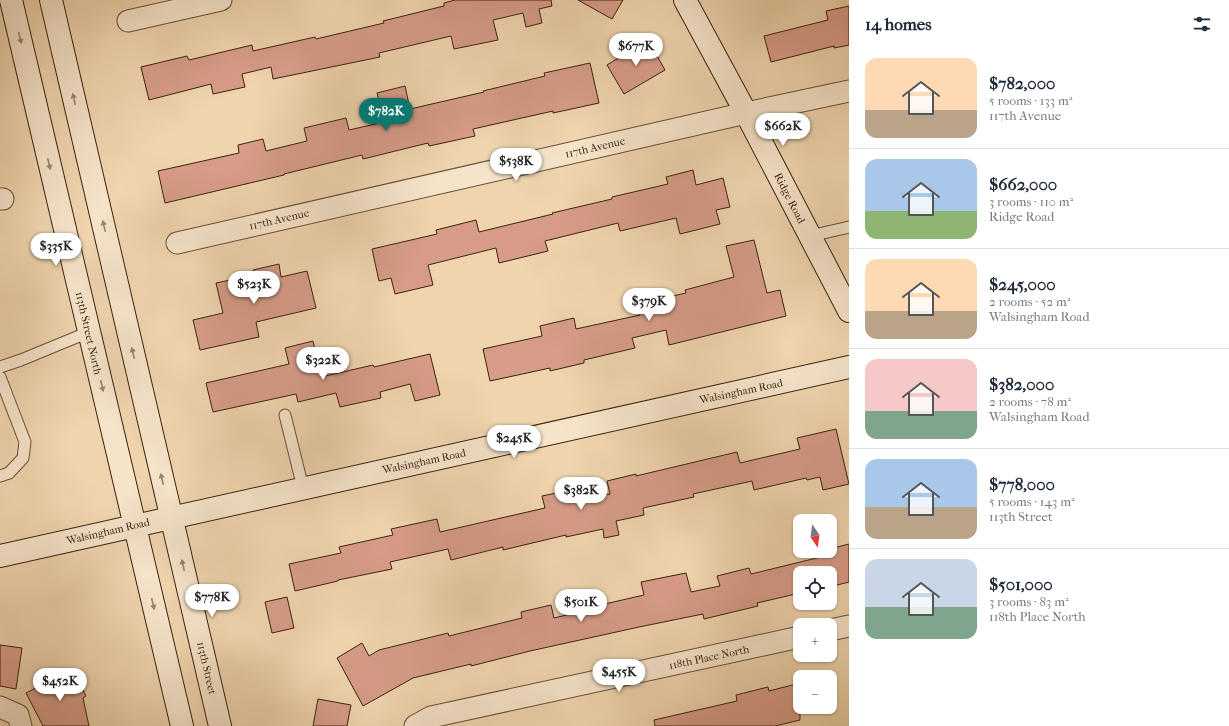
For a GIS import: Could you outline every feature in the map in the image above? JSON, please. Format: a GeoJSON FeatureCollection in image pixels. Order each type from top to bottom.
{"type":"FeatureCollection","features":[{"type":"Feature","properties":{"kind":"main road","name":"113th Street North"},"geometry":{"type":"LineString","coordinates":[[11,0],[135,525]]}},
{"type":"Feature","properties":{"kind":"main road"},"geometry":{"type":"LineString","coordinates":[[51,0],[171,517]]}},
{"type":"Feature","properties":{"kind":"main road","name":"Ridge Road"},"geometry":{"type":"LineString","coordinates":[[686,0],[849,311]]}},
{"type":"Feature","properties":{"kind":"main road","name":"Walsingham Road"},"geometry":{"type":"LineString","coordinates":[[0,556],[849,367]]}},
{"type":"Feature","properties":{"kind":"main road","name":"113th Street"},"geometry":{"type":"LineString","coordinates":[[171,517],[220,726]]}},
{"type":"Feature","properties":{"kind":"main road"},"geometry":{"type":"LineString","coordinates":[[135,525],[182,726]]}},
{"type":"Feature","properties":{"kind":"street"},"geometry":{"type":"LineString","coordinates":[[128,21],[221,0]]}},
{"type":"Feature","properties":{"kind":"street","name":"117th Avenue"},"geometry":{"type":"LineString","coordinates":[[177,243],[746,113],[849,91]]}},
{"type":"Feature","properties":{"kind":"street"},"geometry":{"type":"LineString","coordinates":[[837,629],[849,626]]}},
{"type":"Feature","properties":{"kind":"street","name":"118th Place North"},"geometry":{"type":"LineString","coordinates":[[423,722],[793,639]]}},
{"type":"Feature","properties":{"kind":"lane"},"geometry":{"type":"LineString","coordinates":[[810,236],[849,227]]}},
{"type":"Feature","properties":{"kind":"lane"},"geometry":{"type":"LineString","coordinates":[[0,367],[89,332]]}},
{"type":"Feature","properties":{"kind":"lane"},"geometry":{"type":"LineString","coordinates":[[0,377],[25,442],[23,458],[9,473],[0,476]]}},
{"type":"Feature","properties":{"kind":"lane"},"geometry":{"type":"LineString","coordinates":[[285,415],[303,488]]}},
{"type":"Feature","properties":{"kind":"building"},"geometry":{"type":"Polygon","coordinates":[[[455,0],[551,0],[552,6],[539,9],[542,23],[526,27],[523,13],[493,20],[498,40],[454,49],[451,36],[379,53],[380,57],[273,79],[271,67],[242,74],[245,87],[213,94],[211,84],[149,100],[141,67],[187,56],[189,60],[252,45],[253,51],[315,37],[316,39],[384,23],[383,21],[444,6],[444,3],[455,0]]]}},
{"type":"Feature","properties":{"kind":"building"},"geometry":{"type":"Polygon","coordinates":[[[578,0],[623,0],[612,19],[578,0]]]}},
{"type":"Feature","properties":{"kind":"building"},"geometry":{"type":"Polygon","coordinates":[[[849,6],[849,45],[834,48],[834,46],[771,62],[764,36],[828,20],[826,11],[849,6]]]}},
{"type":"Feature","properties":{"kind":"building"},"geometry":{"type":"Polygon","coordinates":[[[648,40],[665,70],[624,94],[607,65],[648,40]]]}},
{"type":"Feature","properties":{"kind":"building"},"geometry":{"type":"Polygon","coordinates":[[[590,63],[599,103],[553,113],[553,111],[473,129],[475,136],[429,146],[428,143],[363,159],[362,155],[165,203],[158,171],[239,153],[238,145],[263,139],[266,151],[307,141],[304,128],[346,118],[349,130],[384,122],[377,93],[405,86],[410,109],[484,92],[483,91],[545,76],[544,73],[590,63]]]}},
{"type":"Feature","properties":{"kind":"building"},"geometry":{"type":"Polygon","coordinates":[[[693,170],[696,185],[723,178],[730,207],[716,210],[720,224],[680,234],[676,218],[620,231],[618,223],[545,241],[548,251],[499,263],[496,248],[428,265],[433,285],[395,294],[391,278],[379,281],[372,249],[437,234],[436,230],[476,220],[479,232],[553,214],[552,213],[612,199],[612,197],[668,184],[666,177],[693,170]]]}},
{"type":"Feature","properties":{"kind":"building"},"geometry":{"type":"Polygon","coordinates":[[[754,240],[767,293],[780,290],[786,316],[669,345],[666,330],[632,338],[635,348],[584,360],[584,363],[550,371],[550,368],[490,381],[483,349],[542,336],[540,326],[574,318],[576,329],[640,315],[637,304],[686,293],[685,290],[734,277],[726,246],[754,240]]]}},
{"type":"Feature","properties":{"kind":"building"},"geometry":{"type":"Polygon","coordinates":[[[279,264],[281,277],[307,271],[316,308],[256,322],[259,337],[200,350],[193,320],[223,313],[216,283],[254,275],[253,270],[279,264]]]}},
{"type":"Feature","properties":{"kind":"building"},"geometry":{"type":"Polygon","coordinates":[[[313,341],[321,377],[430,354],[440,395],[415,401],[410,384],[380,392],[381,398],[340,407],[336,393],[298,402],[296,394],[213,412],[206,383],[289,364],[285,348],[313,341]]]}},
{"type":"Feature","properties":{"kind":"building"},"geometry":{"type":"Polygon","coordinates":[[[836,429],[849,484],[823,490],[820,477],[807,480],[806,478],[754,490],[752,481],[693,494],[694,497],[643,508],[644,515],[616,521],[619,535],[604,538],[603,529],[566,537],[566,535],[503,550],[503,547],[451,560],[448,549],[390,562],[392,569],[338,580],[295,591],[289,564],[341,553],[339,547],[393,535],[391,529],[437,519],[440,532],[545,508],[542,496],[571,490],[573,502],[610,494],[607,481],[636,474],[636,476],[737,452],[740,463],[800,449],[797,438],[836,429]]]}},
{"type":"Feature","properties":{"kind":"building"},"geometry":{"type":"Polygon","coordinates":[[[849,544],[849,582],[837,585],[837,566],[793,566],[793,595],[757,603],[758,606],[704,619],[703,614],[413,678],[363,706],[337,658],[362,643],[369,656],[379,650],[448,633],[449,636],[522,618],[521,612],[551,605],[554,618],[583,611],[583,609],[644,595],[641,582],[686,573],[691,592],[720,586],[717,576],[749,568],[751,574],[817,558],[837,558],[837,547],[849,544]]]}},
{"type":"Feature","properties":{"kind":"building"},"geometry":{"type":"Polygon","coordinates":[[[287,597],[294,628],[272,633],[265,602],[287,597]]]}},
{"type":"Feature","properties":{"kind":"building"},"geometry":{"type":"Polygon","coordinates":[[[0,645],[22,648],[16,689],[0,686],[0,645]]]}},
{"type":"Feature","properties":{"kind":"building"},"geometry":{"type":"Polygon","coordinates":[[[72,669],[86,696],[83,698],[89,726],[43,726],[26,693],[72,669]]]}},
{"type":"Feature","properties":{"kind":"building"},"geometry":{"type":"Polygon","coordinates":[[[793,685],[793,714],[800,714],[800,720],[775,726],[655,726],[654,720],[737,701],[736,695],[768,687],[769,691],[793,685]]]}},
{"type":"Feature","properties":{"kind":"building"},"geometry":{"type":"Polygon","coordinates":[[[318,699],[351,705],[347,726],[313,726],[318,699]]]}}]}
